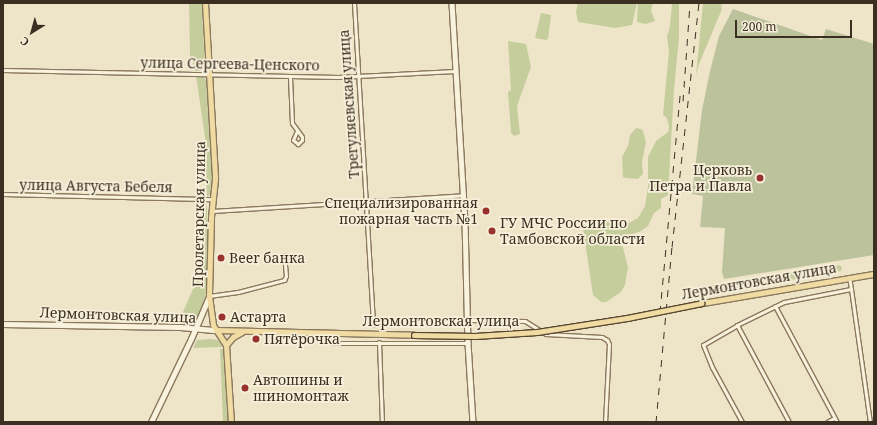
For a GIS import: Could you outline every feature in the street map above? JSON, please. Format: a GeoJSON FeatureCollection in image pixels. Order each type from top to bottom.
{"type":"FeatureCollection","features":[{"type":"Feature","properties":{"kind":"main road","name":"Пролетарская улица"},"geometry":{"type":"LineString","coordinates":[[205,3],[215,179],[212,210],[209,296],[212,319],[216,330],[226,345]]}},
{"type":"Feature","properties":{"kind":"main road","name":"Лермонтовская улица"},"geometry":{"type":"LineString","coordinates":[[216,330],[475,336],[537,332],[620,319],[849,277],[874,274]]}},
{"type":"Feature","properties":{"kind":"main road"},"geometry":{"type":"LineString","coordinates":[[230,422],[226,345],[235,335],[246,331]]}},
{"type":"Feature","properties":{"kind":"street","name":"Трегуляевская улица"},"geometry":{"type":"LineString","coordinates":[[354,3],[373,324]]}},
{"type":"Feature","properties":{"kind":"street"},"geometry":{"type":"LineString","coordinates":[[452,3],[463,195],[469,320],[468,343],[473,422]]}},
{"type":"Feature","properties":{"kind":"street","name":"улица Сергеева-Ценского"},"geometry":{"type":"LineString","coordinates":[[3,70],[290,77],[359,76],[456,71]]}},
{"type":"Feature","properties":{"kind":"street"},"geometry":{"type":"LineString","coordinates":[[290,77],[292,123],[298,131]]}},
{"type":"Feature","properties":{"kind":"street","name":"улица Августа Бебеля"},"geometry":{"type":"LineString","coordinates":[[3,194],[213,199]]}},
{"type":"Feature","properties":{"kind":"street"},"geometry":{"type":"LineString","coordinates":[[212,210],[366,202],[463,195]]}},
{"type":"Feature","properties":{"kind":"street"},"geometry":{"type":"LineString","coordinates":[[151,422],[196,329],[209,296],[238,292],[284,280],[286,276],[284,255]]}},
{"type":"Feature","properties":{"kind":"street"},"geometry":{"type":"LineString","coordinates":[[849,277],[870,422]]}},
{"type":"Feature","properties":{"kind":"street"},"geometry":{"type":"LineString","coordinates":[[742,422],[703,347],[705,344],[737,325],[784,302],[851,289]]}},
{"type":"Feature","properties":{"kind":"street"},"geometry":{"type":"LineString","coordinates":[[775,306],[837,422]]}},
{"type":"Feature","properties":{"kind":"street"},"geometry":{"type":"LineString","coordinates":[[469,320],[526,321],[551,336],[602,337],[607,340],[609,359],[605,422]]}},
{"type":"Feature","properties":{"kind":"street","name":"Лермонтовская улица"},"geometry":{"type":"LineString","coordinates":[[3,324],[216,330]]}},
{"type":"Feature","properties":{"kind":"street"},"geometry":{"type":"LineString","coordinates":[[737,325],[789,422]]}},
{"type":"Feature","properties":{"kind":"street"},"geometry":{"type":"LineString","coordinates":[[323,333],[327,341],[333,343],[468,343]]}},
{"type":"Feature","properties":{"kind":"street"},"geometry":{"type":"LineString","coordinates":[[378,342],[382,422]]}},
{"type":"Feature","properties":{"kind":"street"},"geometry":{"type":"LineString","coordinates":[[827,422],[834,418]]}},
{"type":"Feature","properties":{"kind":"green space"},"geometry":{"type":"Polygon","coordinates":[[[189,3],[202,3],[205,68],[198,71],[195,71],[190,55],[189,3]]]}},
{"type":"Feature","properties":{"kind":"green space"},"geometry":{"type":"Polygon","coordinates":[[[578,3],[637,3],[632,25],[615,28],[578,22],[576,12],[578,3]]]}},
{"type":"Feature","properties":{"kind":"green space"},"geometry":{"type":"Polygon","coordinates":[[[638,3],[653,3],[651,10],[655,21],[646,24],[637,22],[638,3]]]}},
{"type":"Feature","properties":{"kind":"green space"},"geometry":{"type":"Polygon","coordinates":[[[672,3],[679,3],[679,37],[674,90],[668,195],[661,199],[661,208],[654,213],[648,226],[641,231],[627,236],[622,244],[628,267],[625,285],[621,292],[606,302],[601,302],[593,295],[582,222],[610,221],[615,227],[621,227],[638,218],[645,206],[648,187],[648,157],[656,141],[668,132],[669,127],[667,118],[663,115],[669,51],[667,37],[670,26],[672,3]]]}},
{"type":"Feature","properties":{"kind":"green space"},"geometry":{"type":"Polygon","coordinates":[[[703,3],[721,3],[722,9],[699,64],[696,75],[703,3]]]}},
{"type":"Feature","properties":{"kind":"green space"},"geometry":{"type":"Polygon","coordinates":[[[733,9],[822,40],[826,29],[874,44],[874,255],[724,279],[722,272],[725,228],[700,227],[703,196],[692,194],[702,110],[710,71],[719,36],[733,9]]]}},
{"type":"Feature","properties":{"kind":"green space"},"geometry":{"type":"Polygon","coordinates":[[[541,13],[551,15],[548,39],[546,40],[535,38],[541,13]]]}},
{"type":"Feature","properties":{"kind":"green space"},"geometry":{"type":"Polygon","coordinates":[[[508,41],[526,44],[531,67],[517,106],[520,134],[514,136],[511,133],[508,92],[511,90],[508,41]]]}},
{"type":"Feature","properties":{"kind":"green space"},"geometry":{"type":"Polygon","coordinates":[[[196,76],[203,77],[207,81],[213,184],[212,193],[207,197],[205,137],[196,76]]]}},
{"type":"Feature","properties":{"kind":"green space"},"geometry":{"type":"Polygon","coordinates":[[[636,128],[643,131],[646,142],[642,162],[643,174],[638,179],[625,178],[623,177],[622,157],[628,146],[630,135],[636,128]]]}},
{"type":"Feature","properties":{"kind":"green space"},"geometry":{"type":"Polygon","coordinates":[[[205,202],[207,208],[208,271],[205,301],[199,316],[192,321],[182,324],[183,312],[202,268],[205,202]]]}},
{"type":"Feature","properties":{"kind":"green space"},"geometry":{"type":"Polygon","coordinates":[[[839,265],[842,267],[841,271],[708,295],[706,286],[839,265]]]}},
{"type":"Feature","properties":{"kind":"green space"},"geometry":{"type":"Polygon","coordinates":[[[197,340],[218,340],[223,347],[193,348],[197,340]]]}},
{"type":"Feature","properties":{"kind":"green space"},"geometry":{"type":"Polygon","coordinates":[[[220,349],[223,349],[228,422],[223,422],[220,349]]]}},
{"type":"Feature","properties":{"kind":"railway"},"geometry":{"type":"LineString","coordinates":[[683,101],[690,3]]}},
{"type":"Feature","properties":{"kind":"railway"},"geometry":{"type":"LineString","coordinates":[[656,422],[672,247],[699,3]]}},
{"type":"Feature","properties":{"kind":"railway"},"geometry":{"type":"LineString","coordinates":[[660,312],[680,95]]}},
{"type":"Feature","properties":{"kind":"place","name":"Церковь Петра и Павла"},"geometry":{"type":"Point","coordinates":[760,178]}},
{"type":"Feature","properties":{"kind":"place","name":"Специализированная пожарная часть №1"},"geometry":{"type":"Point","coordinates":[486,211]}},
{"type":"Feature","properties":{"kind":"place","name":"ГУ МЧС России по Тамбовской области"},"geometry":{"type":"Point","coordinates":[492,231]}},
{"type":"Feature","properties":{"kind":"place","name":"Beer банка"},"geometry":{"type":"Point","coordinates":[221,258]}},
{"type":"Feature","properties":{"kind":"place","name":"Астарта"},"geometry":{"type":"Point","coordinates":[222,317]}},
{"type":"Feature","properties":{"kind":"place","name":"Пятёрочка"},"geometry":{"type":"Point","coordinates":[256,339]}},
{"type":"Feature","properties":{"kind":"place","name":"Автошины и шиномонтаж"},"geometry":{"type":"Point","coordinates":[245,388]}}]}
